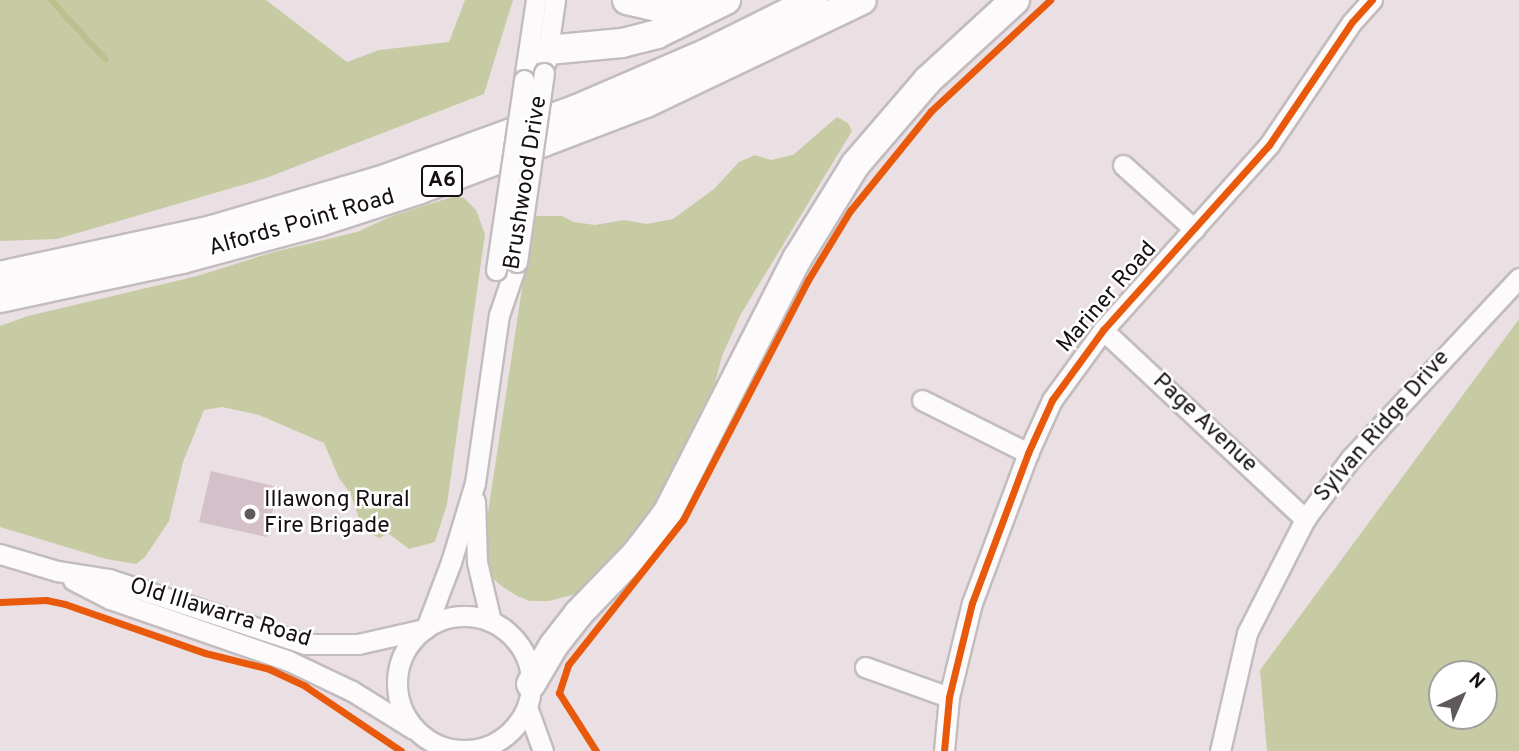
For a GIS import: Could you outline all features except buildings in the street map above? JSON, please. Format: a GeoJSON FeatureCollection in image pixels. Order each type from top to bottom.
{"type":"FeatureCollection","features":[{"type":"Feature","properties":{"kind":"highway"},"geometry":{"type":"LineString","coordinates":[[627,0],[661,8],[677,8],[706,0]]}},
{"type":"Feature","properties":{"kind":"highway"},"geometry":{"type":"LineString","coordinates":[[535,68],[649,36],[676,26],[726,0]]}},
{"type":"Feature","properties":{"kind":"highway","name":"Alfords Point Road"},"geometry":{"type":"LineString","coordinates":[[0,276],[200,233],[382,180],[577,109],[707,52],[814,0]]}},
{"type":"Feature","properties":{"kind":"highway","name":"Alfords Point Road"},"geometry":{"type":"LineString","coordinates":[[0,298],[194,256],[418,190],[577,131],[675,90],[862,0]]}},
{"type":"Feature","properties":{"kind":"highway"},"geometry":{"type":"LineString","coordinates":[[529,696],[554,645],[578,614],[637,553],[668,512],[797,259],[855,166],[928,80],[1015,0]]}},
{"type":"Feature","properties":{"kind":"street","name":"Brushwood Drive"},"geometry":{"type":"LineString","coordinates":[[425,629],[475,483],[499,315],[517,262],[535,68],[536,0]]}},
{"type":"Feature","properties":{"kind":"street","name":"Brushwood Drive"},"geometry":{"type":"LineString","coordinates":[[499,315],[496,270],[535,68],[555,0]]}},
{"type":"Feature","properties":{"kind":"street","name":"Mariner Road"},"geometry":{"type":"LineString","coordinates":[[944,751],[949,697],[972,603],[1028,453],[1052,400],[1103,330],[1269,145],[1352,22],[1372,0]]}},
{"type":"Feature","properties":{"kind":"street"},"geometry":{"type":"LineString","coordinates":[[1124,165],[1194,229]]}},
{"type":"Feature","properties":{"kind":"street","name":"Sylvan Ridge Drive"},"geometry":{"type":"LineString","coordinates":[[1220,751],[1247,633],[1305,519],[1351,458],[1519,278]]}},
{"type":"Feature","properties":{"kind":"street","name":"Page Avenue"},"geometry":{"type":"LineString","coordinates":[[1103,330],[1305,519]]}},
{"type":"Feature","properties":{"kind":"street"},"geometry":{"type":"LineString","coordinates":[[922,400],[1028,453]]}},
{"type":"Feature","properties":{"kind":"street","name":"Brushwood Drive"},"geometry":{"type":"LineString","coordinates":[[475,483],[477,562],[491,621]]}},
{"type":"Feature","properties":{"kind":"street","name":"Old Illawarra Road"},"geometry":{"type":"LineString","coordinates":[[0,554],[57,571],[109,579],[305,644],[358,644],[425,629]]}},
{"type":"Feature","properties":{"kind":"street","name":"Old Illawarra Road"},"geometry":{"type":"LineString","coordinates":[[57,571],[110,599],[289,661],[352,691],[420,733]]}},
{"type":"Feature","properties":{"kind":"street"},"geometry":{"type":"LineString","coordinates":[[529,696],[515,727],[498,741],[477,749],[455,750],[420,733],[401,705],[398,673],[411,642],[425,629],[446,618],[469,616],[491,621],[508,632],[529,665],[529,696],[543,751]]}},
{"type":"Feature","properties":{"kind":"street"},"geometry":{"type":"LineString","coordinates":[[865,667],[949,697]]}},
{"type":"Feature","properties":{"kind":"green space"},"geometry":{"type":"Polygon","coordinates":[[[0,0],[266,0],[347,62],[379,50],[449,42],[465,0],[513,0],[484,94],[266,178],[57,239],[0,241],[0,0]]]}},
{"type":"Feature","properties":{"kind":"green space"},"geometry":{"type":"Polygon","coordinates":[[[837,117],[848,123],[852,131],[741,314],[722,356],[714,387],[650,518],[587,588],[576,594],[549,601],[530,601],[500,585],[489,574],[486,560],[487,519],[533,216],[562,216],[574,222],[595,225],[624,220],[647,224],[673,219],[714,189],[739,162],[755,155],[771,160],[793,155],[837,117]]]}},
{"type":"Feature","properties":{"kind":"green space"},"geometry":{"type":"Polygon","coordinates":[[[455,196],[464,198],[476,210],[485,234],[447,504],[435,542],[409,549],[388,533],[380,538],[373,535],[361,524],[350,493],[339,478],[324,443],[259,415],[222,407],[204,410],[183,462],[169,521],[145,557],[136,564],[106,559],[0,527],[0,326],[28,316],[197,276],[270,253],[357,232],[392,216],[455,196]]]}},
{"type":"Feature","properties":{"kind":"green space"},"geometry":{"type":"Polygon","coordinates":[[[1519,319],[1519,751],[1267,751],[1260,670],[1519,319]]]}},
{"type":"Feature","properties":{"kind":"waterway"},"geometry":{"type":"LineString","coordinates":[[51,0],[106,60]]}},
{"type":"Feature","properties":{"kind":"cycle path"},"geometry":{"type":"LineString","coordinates":[[596,751],[559,693],[568,665],[683,520],[808,280],[850,211],[931,111],[1050,0]]}},
{"type":"Feature","properties":{"kind":"cycle path"},"geometry":{"type":"LineString","coordinates":[[944,751],[949,697],[972,603],[1028,453],[1052,400],[1103,330],[1269,145],[1352,22],[1372,0]]}},
{"type":"Feature","properties":{"kind":"cycle path"},"geometry":{"type":"LineString","coordinates":[[0,602],[46,600],[65,604],[205,653],[269,669],[305,686],[401,751]]}},
{"type":"Feature","properties":{"kind":"place","name":"Illawong Rural Fire Brigade"},"geometry":{"type":"Point","coordinates":[250,514]}}]}
